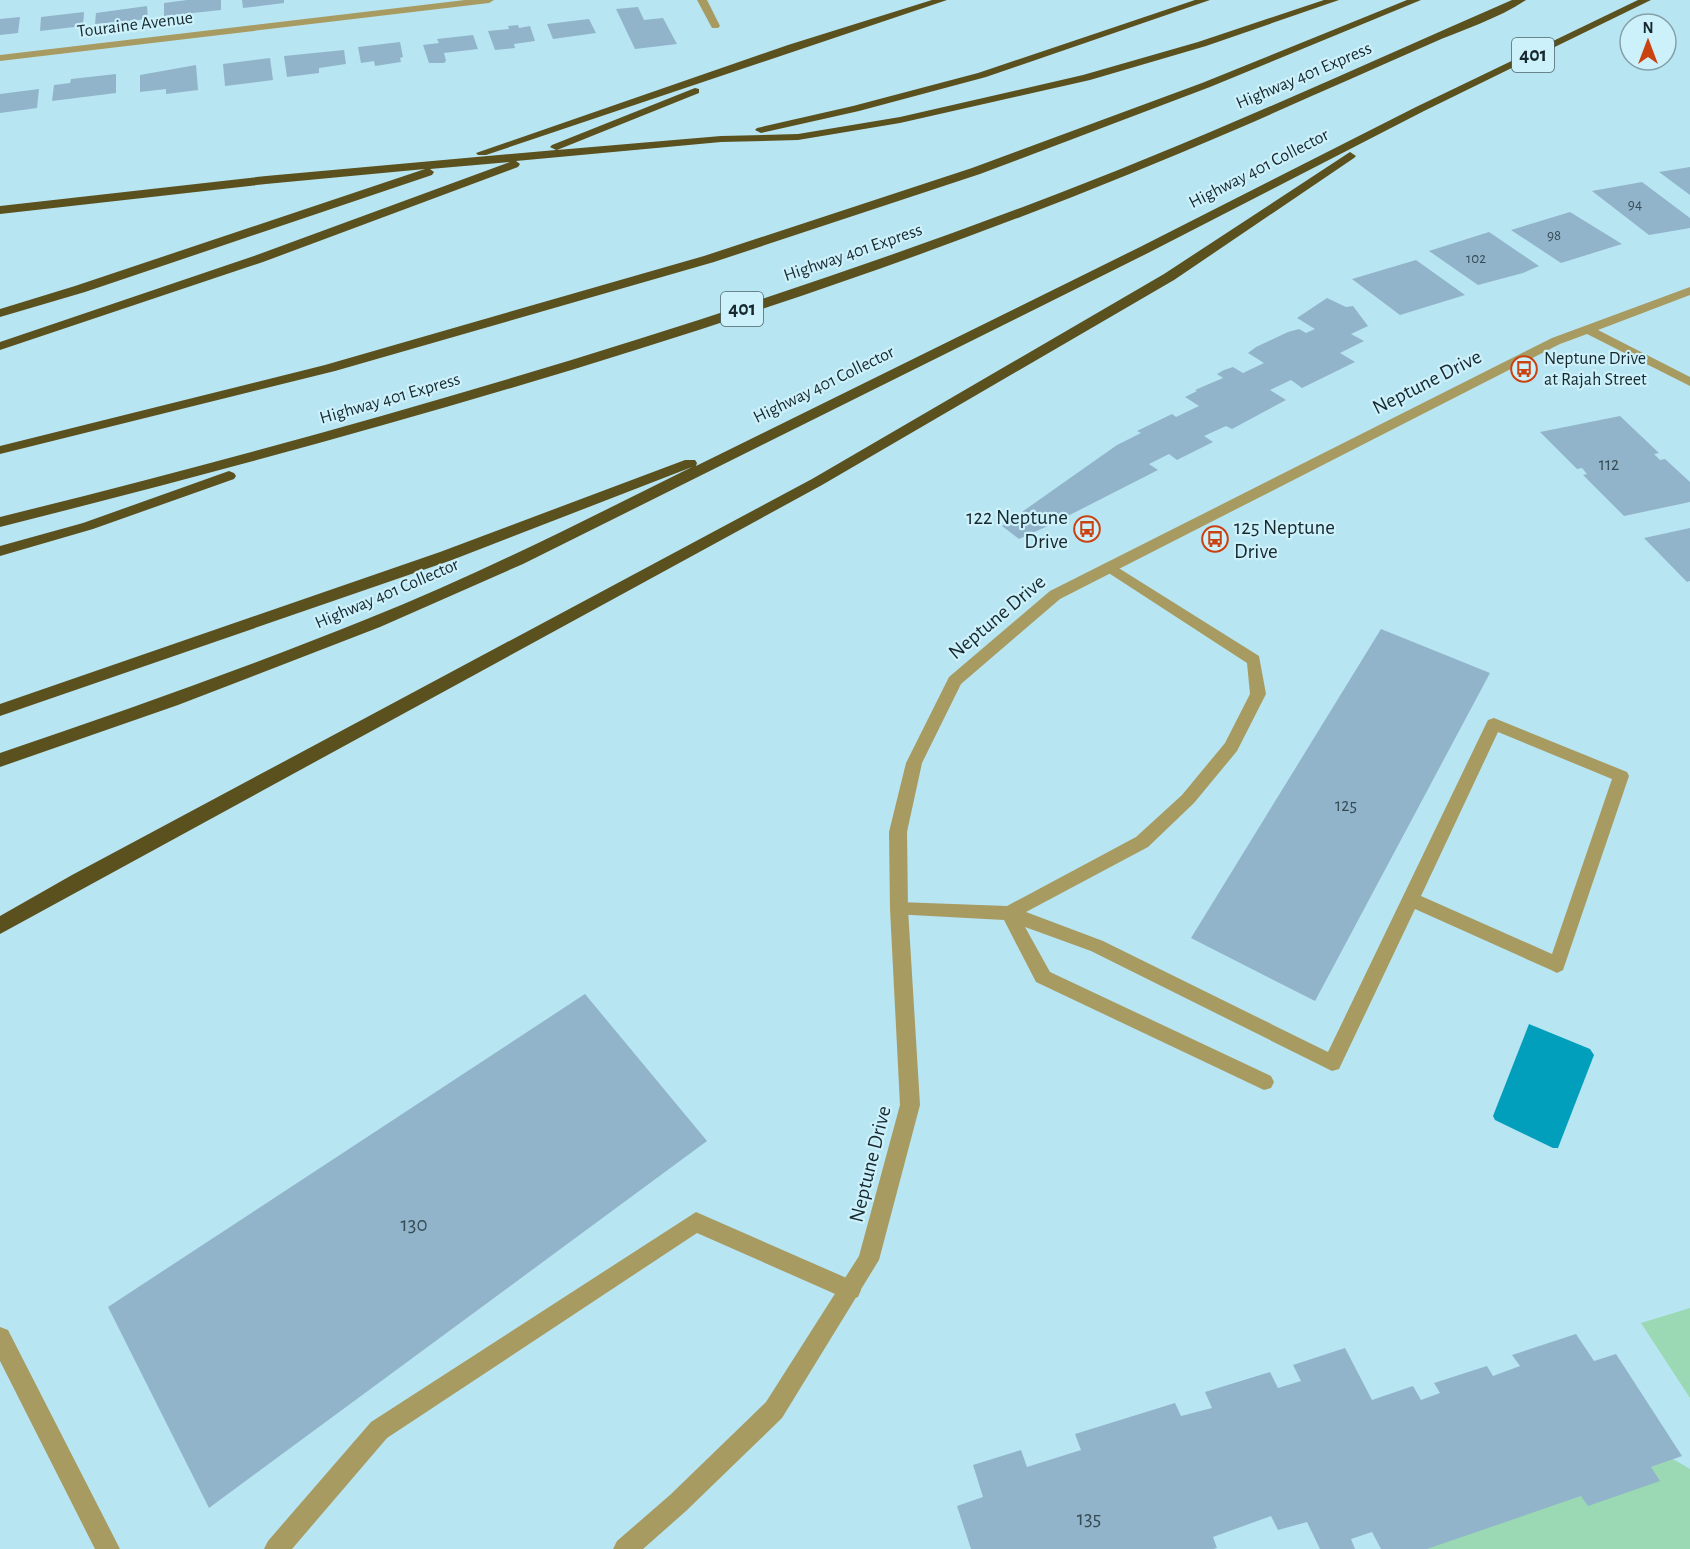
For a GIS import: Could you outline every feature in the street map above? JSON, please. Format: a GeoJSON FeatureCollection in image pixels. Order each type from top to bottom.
{"type":"FeatureCollection","features":[{"type":"Feature","properties":{"kind":"highway"},"geometry":{"type":"LineString","coordinates":[[0,313],[91,286],[792,47],[942,0]]}},
{"type":"Feature","properties":{"kind":"highway"},"geometry":{"type":"LineString","coordinates":[[721,139],[855,109],[982,75],[1206,0]]}},
{"type":"Feature","properties":{"kind":"highway"},"geometry":{"type":"LineString","coordinates":[[0,210],[266,180],[721,139],[798,137],[987,102],[1125,68],[1334,0]]}},
{"type":"Feature","properties":{"kind":"highway","name":"Highway 401 Express"},"geometry":{"type":"LineString","coordinates":[[0,450],[330,368],[710,259],[861,211],[987,167],[1206,85],[1416,0]]}},
{"type":"Feature","properties":{"kind":"highway","name":"Highway 401 Express"},"geometry":{"type":"LineString","coordinates":[[0,522],[180,478],[372,424],[659,337],[893,259],[1032,208],[1297,99],[1521,0]]}},
{"type":"Feature","properties":{"kind":"highway","name":"Highway 401 Collector"},"geometry":{"type":"LineString","coordinates":[[0,760],[172,701],[374,622],[517,560],[1134,255],[1420,109],[1646,0]]}},
{"type":"Feature","properties":{"kind":"highway"},"geometry":{"type":"LineString","coordinates":[[0,346],[101,315],[388,212],[647,112],[792,47]]}},
{"type":"Feature","properties":{"kind":"highway"},"geometry":{"type":"LineString","coordinates":[[0,926],[79,880],[817,482],[1009,372],[1169,277],[1420,109]]}},
{"type":"Feature","properties":{"kind":"highway"},"geometry":{"type":"LineString","coordinates":[[0,551],[99,522],[372,424]]}},
{"type":"Feature","properties":{"kind":"highway"},"geometry":{"type":"LineString","coordinates":[[0,710],[249,626],[446,556],[780,429]]}},
{"type":"Feature","properties":{"kind":"highway"},"geometry":{"type":"LineString","coordinates":[[0,917],[79,880]]}},
{"type":"Feature","properties":{"kind":"street","name":"Touraine Avenue"},"geometry":{"type":"LineString","coordinates":[[0,58],[489,0]]}},
{"type":"Feature","properties":{"kind":"street"},"geometry":{"type":"LineString","coordinates":[[702,0],[715,26]]}},
{"type":"Feature","properties":{"kind":"street","name":"Neptune Drive"},"geometry":{"type":"LineString","coordinates":[[625,1549],[678,1503],[774,1410],[868,1260],[910,1105],[898,909],[898,832],[914,763],[955,681],[1055,595],[1546,346],[1690,291]]}},
{"type":"Feature","properties":{"kind":"street"},"geometry":{"type":"LineString","coordinates":[[1587,329],[1690,382]]}},
{"type":"Feature","properties":{"kind":"street"},"geometry":{"type":"LineString","coordinates":[[1009,913],[1142,842],[1188,798],[1231,747],[1258,694],[1254,660],[1109,567]]}},
{"type":"Feature","properties":{"kind":"street"},"geometry":{"type":"LineString","coordinates":[[898,909],[1009,913],[1097,946],[1332,1063],[1410,899],[1494,724],[1622,776],[1557,965],[1410,899]]}},
{"type":"Feature","properties":{"kind":"street"},"geometry":{"type":"LineString","coordinates":[[1009,913],[1043,977],[1264,1082]]}},
{"type":"Feature","properties":{"kind":"street"},"geometry":{"type":"LineString","coordinates":[[276,1549],[379,1430],[696,1222],[850,1290]]}},
{"type":"Feature","properties":{"kind":"street"},"geometry":{"type":"LineString","coordinates":[[0,1338],[108,1549]]}},
{"type":"Feature","properties":{"kind":"green space"},"geometry":{"type":"Polygon","coordinates":[[[1690,1308],[1690,1398],[1641,1323],[1690,1308]]]}},
{"type":"Feature","properties":{"kind":"green space"},"geometry":{"type":"Polygon","coordinates":[[[1673,1459],[1690,1469],[1690,1549],[1426,1549],[1673,1459]]]}},
{"type":"Feature","properties":{"kind":"water"},"geometry":{"type":"Polygon","coordinates":[[[1529,1024],[1590,1049],[1594,1055],[1558,1148],[1553,1148],[1495,1120],[1493,1116],[1529,1024]]]}},
{"type":"Feature","properties":{"kind":"building"},"geometry":{"type":"Polygon","coordinates":[[[221,0],[221,10],[164,16],[164,3],[221,0]]]}},
{"type":"Feature","properties":{"kind":"building"},"geometry":{"type":"Polygon","coordinates":[[[242,0],[284,0],[284,3],[243,8],[242,0]]]}},
{"type":"Feature","properties":{"kind":"building"},"geometry":{"type":"Polygon","coordinates":[[[147,6],[148,19],[95,24],[96,13],[147,6]]]}},
{"type":"Feature","properties":{"kind":"building"},"geometry":{"type":"Polygon","coordinates":[[[638,7],[644,20],[663,18],[677,44],[635,49],[616,9],[638,7]]]}},
{"type":"Feature","properties":{"kind":"building"},"geometry":{"type":"Polygon","coordinates":[[[84,12],[83,26],[40,31],[41,17],[84,12]]]}},
{"type":"Feature","properties":{"kind":"building"},"geometry":{"type":"Polygon","coordinates":[[[20,17],[18,33],[0,35],[0,19],[20,17]]]}},
{"type":"Feature","properties":{"kind":"building"},"geometry":{"type":"Polygon","coordinates":[[[589,19],[596,33],[553,39],[547,24],[589,19]]]}},
{"type":"Feature","properties":{"kind":"building"},"geometry":{"type":"Polygon","coordinates":[[[518,25],[519,28],[530,26],[535,41],[514,44],[515,48],[495,50],[488,31],[509,29],[508,26],[518,25]]]}},
{"type":"Feature","properties":{"kind":"building"},"geometry":{"type":"Polygon","coordinates":[[[473,35],[478,49],[444,53],[446,61],[444,63],[429,63],[423,45],[439,43],[437,39],[473,35]]]}},
{"type":"Feature","properties":{"kind":"building"},"geometry":{"type":"Polygon","coordinates":[[[400,42],[403,57],[400,58],[401,62],[375,66],[374,61],[361,63],[358,47],[400,42]]]}},
{"type":"Feature","properties":{"kind":"building"},"geometry":{"type":"Polygon","coordinates":[[[344,50],[346,64],[319,68],[319,73],[287,77],[284,56],[344,50]]]}},
{"type":"Feature","properties":{"kind":"building"},"geometry":{"type":"Polygon","coordinates":[[[270,58],[273,80],[225,86],[223,64],[270,58]]]}},
{"type":"Feature","properties":{"kind":"building"},"geometry":{"type":"Polygon","coordinates":[[[196,65],[198,90],[166,94],[166,89],[140,92],[140,75],[196,65]]]}},
{"type":"Feature","properties":{"kind":"building"},"geometry":{"type":"Polygon","coordinates":[[[116,74],[116,93],[52,101],[54,85],[70,83],[71,79],[116,74]]]}},
{"type":"Feature","properties":{"kind":"building"},"geometry":{"type":"Polygon","coordinates":[[[39,89],[37,108],[0,113],[0,94],[39,89]]]}},
{"type":"Feature","properties":{"kind":"building"},"geometry":{"type":"Polygon","coordinates":[[[1690,167],[1690,195],[1659,172],[1690,167]]]}},
{"type":"Feature","properties":{"kind":"building"},"geometry":{"type":"Polygon","coordinates":[[[1642,182],[1690,218],[1690,228],[1649,235],[1592,191],[1642,182]]]}},
{"type":"Feature","properties":{"kind":"building"},"geometry":{"type":"Polygon","coordinates":[[[1570,212],[1622,244],[1561,263],[1511,230],[1570,212]]]}},
{"type":"Feature","properties":{"kind":"building"},"geometry":{"type":"Polygon","coordinates":[[[1489,232],[1539,266],[1523,273],[1478,285],[1429,251],[1489,232]]]}},
{"type":"Feature","properties":{"kind":"building"},"geometry":{"type":"Polygon","coordinates":[[[1416,260],[1465,295],[1400,315],[1352,279],[1416,260]]]}},
{"type":"Feature","properties":{"kind":"building"},"geometry":{"type":"Polygon","coordinates":[[[1327,298],[1346,307],[1353,306],[1368,326],[1351,334],[1364,341],[1340,353],[1355,362],[1302,388],[1291,380],[1270,390],[1286,400],[1232,429],[1226,426],[1204,436],[1213,442],[1177,460],[1169,454],[1149,464],[1158,470],[1052,524],[1019,539],[1002,526],[1117,445],[1141,433],[1137,431],[1172,414],[1176,417],[1199,406],[1185,397],[1223,378],[1217,374],[1233,367],[1243,373],[1264,363],[1248,353],[1256,347],[1288,332],[1299,329],[1306,333],[1315,329],[1297,318],[1327,298]]]}},
{"type":"Feature","properties":{"kind":"building"},"geometry":{"type":"Polygon","coordinates":[[[1620,416],[1659,453],[1654,454],[1660,460],[1665,459],[1690,482],[1690,502],[1624,516],[1583,475],[1587,474],[1582,468],[1577,469],[1540,432],[1620,416]]]}},
{"type":"Feature","properties":{"kind":"building"},"geometry":{"type":"Polygon","coordinates":[[[1690,528],[1690,581],[1687,582],[1644,538],[1690,528]]]}},
{"type":"Feature","properties":{"kind":"building"},"geometry":{"type":"Polygon","coordinates":[[[1381,629],[1490,673],[1315,1001],[1191,938],[1381,629]]]}},
{"type":"Feature","properties":{"kind":"building"},"geometry":{"type":"Polygon","coordinates":[[[585,994],[707,1141],[209,1508],[108,1307],[585,994]]]}},
{"type":"Feature","properties":{"kind":"building"},"geometry":{"type":"Polygon","coordinates":[[[1576,1334],[1594,1361],[1616,1354],[1682,1456],[1651,1467],[1660,1481],[1588,1506],[1581,1496],[1427,1549],[1381,1549],[1372,1532],[1351,1539],[1355,1549],[1320,1549],[1307,1522],[1278,1530],[1271,1516],[1213,1537],[1217,1548],[1213,1549],[971,1549],[957,1506],[983,1497],[973,1465],[1021,1450],[1027,1467],[1081,1450],[1075,1434],[1175,1403],[1181,1416],[1212,1408],[1205,1392],[1270,1372],[1278,1388],[1301,1381],[1293,1365],[1345,1348],[1372,1400],[1413,1386],[1421,1400],[1440,1393],[1434,1383],[1487,1366],[1493,1376],[1520,1366],[1512,1355],[1576,1334]]]}},
{"type":"Feature","properties":{"kind":"place","name":"Neptune Drive at Rajah Street"},"geometry":{"type":"Point","coordinates":[1524,369]}},
{"type":"Feature","properties":{"kind":"place","name":"122 Neptune Drive"},"geometry":{"type":"Point","coordinates":[1087,529]}},
{"type":"Feature","properties":{"kind":"place","name":"125 Neptune Drive"},"geometry":{"type":"Point","coordinates":[1215,539]}}]}
